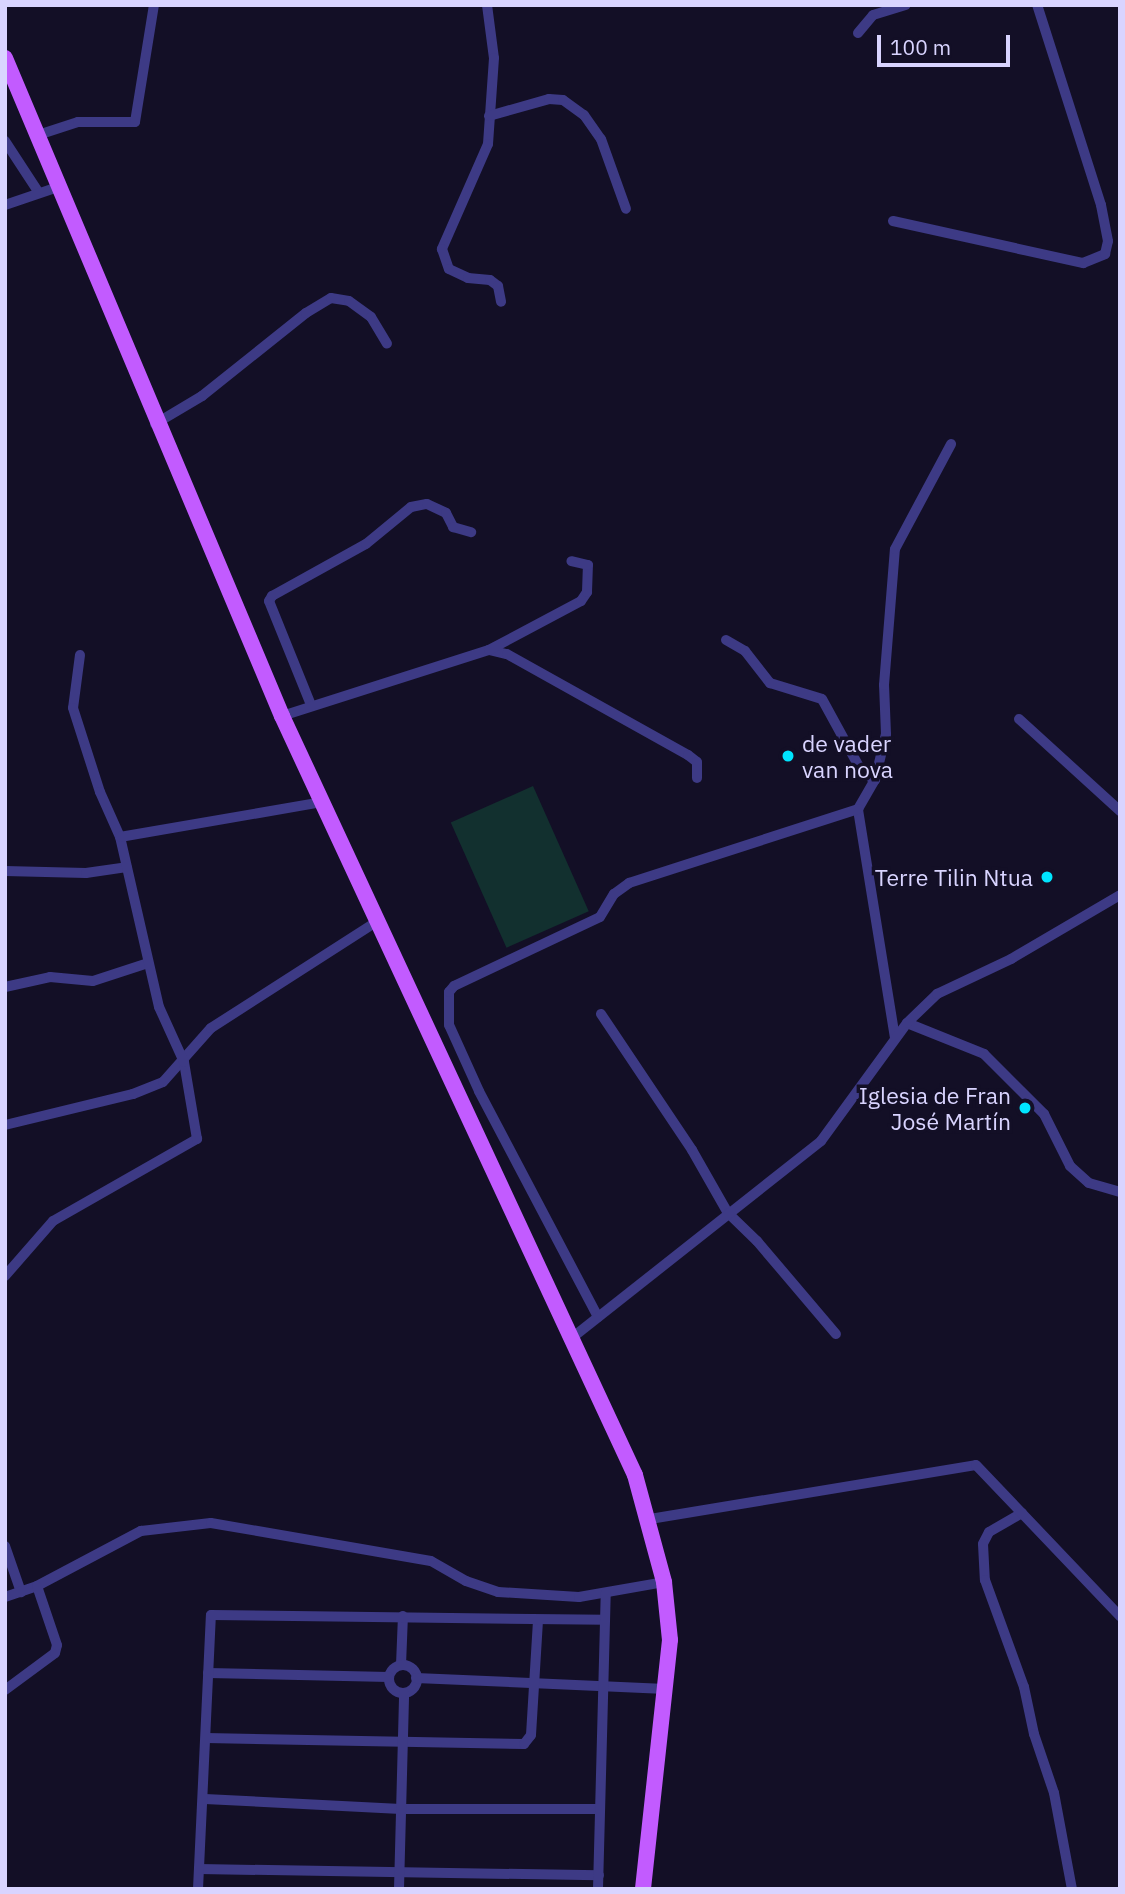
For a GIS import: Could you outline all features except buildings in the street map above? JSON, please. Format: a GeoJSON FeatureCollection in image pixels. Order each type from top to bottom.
{"type":"FeatureCollection","features":[{"type":"Feature","properties":{"kind":"main road"},"geometry":{"type":"LineString","coordinates":[[5,58],[155,424],[282,716],[635,1475],[650,1519],[664,1582],[670,1640],[643,1889]]}},
{"type":"Feature","properties":{"kind":"street"},"geometry":{"type":"LineString","coordinates":[[38,135],[78,122],[135,122],[154,5]]}},
{"type":"Feature","properties":{"kind":"street"},"geometry":{"type":"LineString","coordinates":[[486,5],[494,58],[484,159],[442,249],[449,269],[468,278],[490,279],[498,286],[501,302]]}},
{"type":"Feature","properties":{"kind":"street"},"geometry":{"type":"LineString","coordinates":[[858,33],[873,15],[906,5]]}},
{"type":"Feature","properties":{"kind":"street"},"geometry":{"type":"LineString","coordinates":[[893,221],[1083,263],[1104,254],[1108,241],[1101,205],[1040,6]]}},
{"type":"Feature","properties":{"kind":"street"},"geometry":{"type":"LineString","coordinates":[[489,116],[549,99],[562,100],[583,115],[601,139],[626,209]]}},
{"type":"Feature","properties":{"kind":"street"},"geometry":{"type":"LineString","coordinates":[[5,141],[39,193]]}},
{"type":"Feature","properties":{"kind":"street"},"geometry":{"type":"LineString","coordinates":[[5,205],[58,187]]}},
{"type":"Feature","properties":{"kind":"street"},"geometry":{"type":"LineString","coordinates":[[155,424],[202,396],[306,313],[331,298],[349,301],[371,317],[387,344]]}},
{"type":"Feature","properties":{"kind":"street"},"geometry":{"type":"LineString","coordinates":[[895,1038],[858,809],[875,780],[886,734],[884,685],[895,550],[951,444]]}},
{"type":"Feature","properties":{"kind":"street"},"geometry":{"type":"LineString","coordinates":[[311,705],[269,601],[272,596],[366,544],[411,507],[427,505],[446,513],[453,527],[471,532]]}},
{"type":"Feature","properties":{"kind":"street"},"geometry":{"type":"LineString","coordinates":[[282,716],[489,650],[581,601],[587,592],[588,565],[571,561]]}},
{"type":"Feature","properties":{"kind":"street"},"geometry":{"type":"LineString","coordinates":[[726,640],[745,651],[770,683],[822,699],[862,772],[875,780]]}},
{"type":"Feature","properties":{"kind":"street"},"geometry":{"type":"LineString","coordinates":[[489,650],[507,654],[688,755],[697,762],[697,778]]}},
{"type":"Feature","properties":{"kind":"street"},"geometry":{"type":"LineString","coordinates":[[5,1276],[52,1221],[197,1139],[184,1062],[159,1007],[120,837],[100,792],[73,708],[72,685],[80,654]]}},
{"type":"Feature","properties":{"kind":"street"},"geometry":{"type":"LineString","coordinates":[[1019,719],[1120,811]]}},
{"type":"Feature","properties":{"kind":"street"},"geometry":{"type":"LineString","coordinates":[[120,837],[323,802]]}},
{"type":"Feature","properties":{"kind":"street"},"geometry":{"type":"LineString","coordinates":[[598,1317],[479,1091],[449,1025],[449,992],[454,986],[600,917],[614,894],[629,883],[858,809]]}},
{"type":"Feature","properties":{"kind":"street"},"geometry":{"type":"LineString","coordinates":[[5,872],[86,873],[127,867]]}},
{"type":"Feature","properties":{"kind":"street"},"geometry":{"type":"LineString","coordinates":[[573,1337],[727,1213],[821,1142],[895,1038],[937,994],[1011,959],[1120,895]]}},
{"type":"Feature","properties":{"kind":"street"},"geometry":{"type":"LineString","coordinates":[[5,1125],[133,1094],[163,1082],[184,1062],[211,1028],[376,922]]}},
{"type":"Feature","properties":{"kind":"street"},"geometry":{"type":"LineString","coordinates":[[5,987],[50,977],[93,981],[148,964]]}},
{"type":"Feature","properties":{"kind":"street"},"geometry":{"type":"LineString","coordinates":[[601,1014],[692,1150],[727,1213],[836,1334]]}},
{"type":"Feature","properties":{"kind":"street"},"geometry":{"type":"LineString","coordinates":[[907,1023],[984,1054],[1044,1114],[1070,1166],[1089,1183],[1120,1192]]}},
{"type":"Feature","properties":{"kind":"street"},"geometry":{"type":"LineString","coordinates":[[650,1519],[976,1465],[1120,1616]]}},
{"type":"Feature","properties":{"kind":"street"},"geometry":{"type":"LineString","coordinates":[[1022,1514],[989,1532],[983,1544],[985,1580],[1024,1687],[1034,1734],[1054,1793],[1072,1889]]}},
{"type":"Feature","properties":{"kind":"street"},"geometry":{"type":"LineString","coordinates":[[5,1597],[37,1586],[141,1531],[211,1523],[431,1561],[466,1581],[498,1592],[535,1597],[606,1592],[664,1582]]}},
{"type":"Feature","properties":{"kind":"street"},"geometry":{"type":"LineString","coordinates":[[5,1546],[21,1592]]}},
{"type":"Feature","properties":{"kind":"street"},"geometry":{"type":"LineString","coordinates":[[5,1690],[55,1653],[57,1645],[37,1586]]}},
{"type":"Feature","properties":{"kind":"street"},"geometry":{"type":"LineString","coordinates":[[598,1889],[606,1592]]}},
{"type":"Feature","properties":{"kind":"street"},"geometry":{"type":"LineString","coordinates":[[198,1889],[205,1799],[209,1620],[218,1611],[606,1620]]}},
{"type":"Feature","properties":{"kind":"street"},"geometry":{"type":"LineString","coordinates":[[208,1673],[389,1677],[401,1665],[403,1616]]}},
{"type":"Feature","properties":{"kind":"street"},"geometry":{"type":"LineString","coordinates":[[206,1738],[523,1744],[531,1735],[538,1620]]}},
{"type":"Feature","properties":{"kind":"street"},"geometry":{"type":"LineString","coordinates":[[389,1677],[392,1689],[404,1693],[412,1690],[416,1678],[410,1667],[401,1665]]}},
{"type":"Feature","properties":{"kind":"street"},"geometry":{"type":"LineString","coordinates":[[416,1678],[604,1683],[666,1689]]}},
{"type":"Feature","properties":{"kind":"street"},"geometry":{"type":"LineString","coordinates":[[399,1889],[404,1693]]}},
{"type":"Feature","properties":{"kind":"street"},"geometry":{"type":"LineString","coordinates":[[205,1799],[401,1809],[600,1809]]}},
{"type":"Feature","properties":{"kind":"street"},"geometry":{"type":"LineString","coordinates":[[199,1869],[598,1875]]}},
{"type":"Feature","properties":{"kind":"green space"},"geometry":{"type":"Polygon","coordinates":[[[533,786],[589,911],[507,948],[451,823],[533,786]]]}},
{"type":"Feature","properties":{"kind":"place","name":"de vader van nova"},"geometry":{"type":"Point","coordinates":[788,756]}},
{"type":"Feature","properties":{"kind":"place","name":"Terre Tilin Ntua"},"geometry":{"type":"Point","coordinates":[1047,877]}},
{"type":"Feature","properties":{"kind":"place","name":"Iglesia de Fran José Martín"},"geometry":{"type":"Point","coordinates":[1025,1108]}}]}
